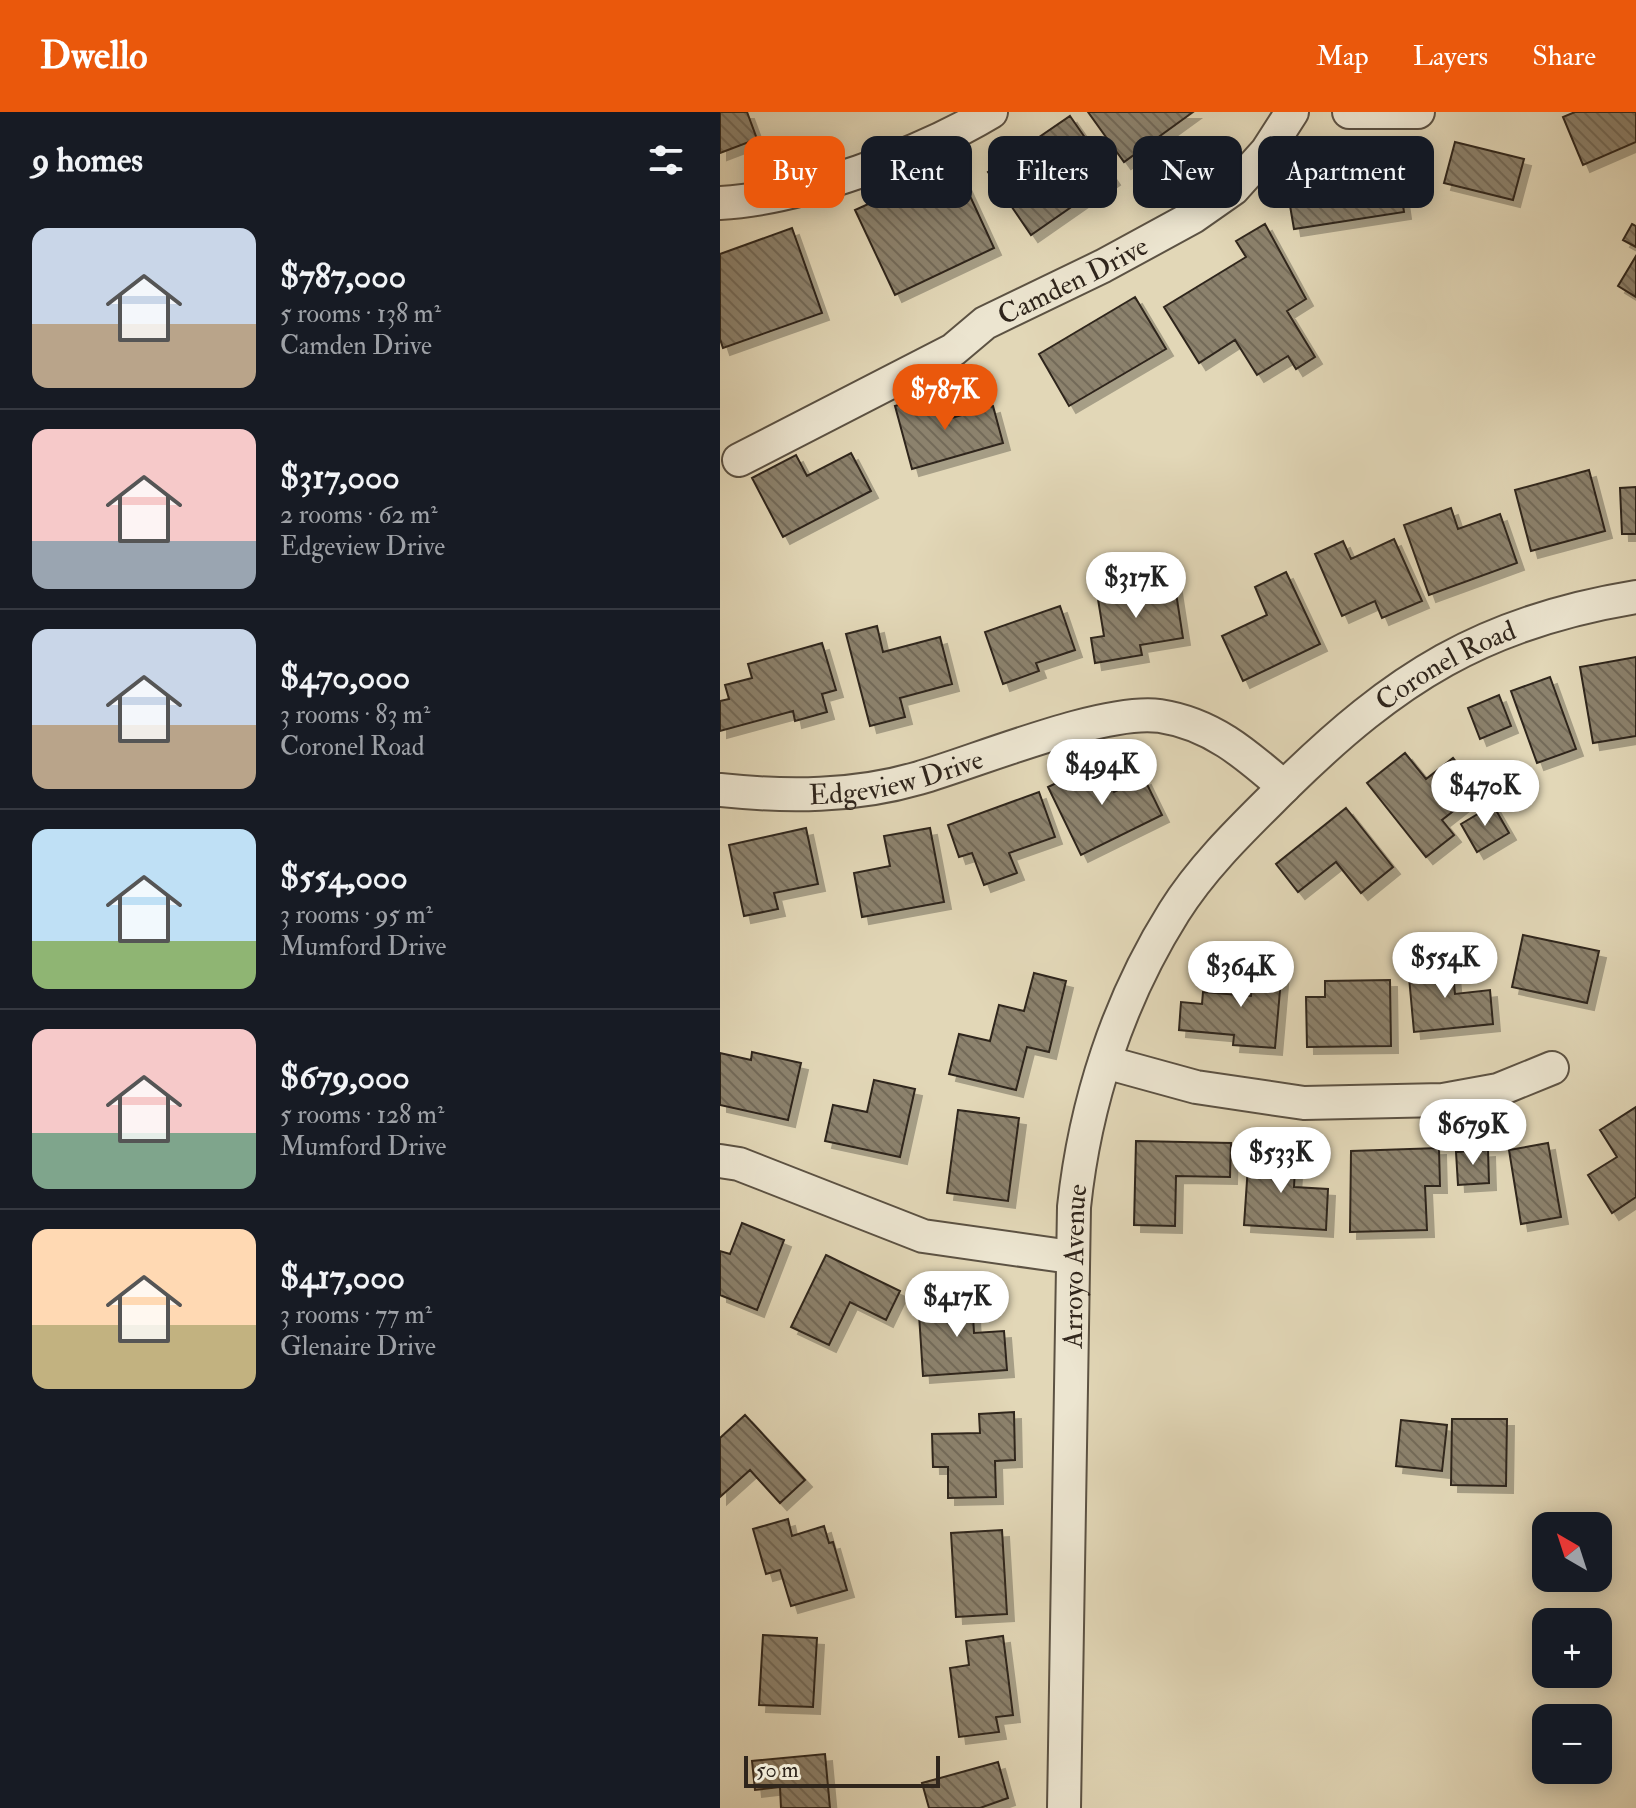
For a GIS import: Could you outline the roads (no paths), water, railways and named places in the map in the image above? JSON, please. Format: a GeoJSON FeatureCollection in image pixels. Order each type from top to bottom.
{"type":"FeatureCollection","features":[{"type":"Feature","properties":{"kind":"street"},"geometry":{"type":"LineString","coordinates":[[720,203],[743,202],[813,185],[888,160],[991,112]]}},
{"type":"Feature","properties":{"kind":"street","name":"Camden Drive"},"geometry":{"type":"LineString","coordinates":[[739,460],[953,350],[985,323],[1103,266],[1193,217],[1233,189],[1267,151],[1292,112]]}},
{"type":"Feature","properties":{"kind":"street"},"geometry":{"type":"LineString","coordinates":[[1349,112],[1418,112]]}},
{"type":"Feature","properties":{"kind":"street","name":"Coronel Road"},"geometry":{"type":"LineString","coordinates":[[1284,787],[1355,720],[1422,670],[1467,648],[1553,615],[1636,597]]}},
{"type":"Feature","properties":{"kind":"street","name":"Edgeview Drive"},"geometry":{"type":"LineString","coordinates":[[720,790],[765,795],[836,794],[915,780],[1101,721],[1156,715],[1195,723],[1238,747],[1284,787]]}},
{"type":"Feature","properties":{"kind":"street","name":"Arroyo Avenue"},"geometry":{"type":"LineString","coordinates":[[1064,1808],[1071,1257],[1079,1158],[1105,1062],[1125,1004],[1175,910],[1229,844],[1284,787]]}},
{"type":"Feature","properties":{"kind":"street"},"geometry":{"type":"LineString","coordinates":[[1105,1062],[1196,1087],[1304,1103],[1443,1100],[1498,1090],[1552,1068]]}},
{"type":"Feature","properties":{"kind":"street"},"geometry":{"type":"LineString","coordinates":[[720,1161],[739,1164],[923,1236],[1071,1257]]}}]}
